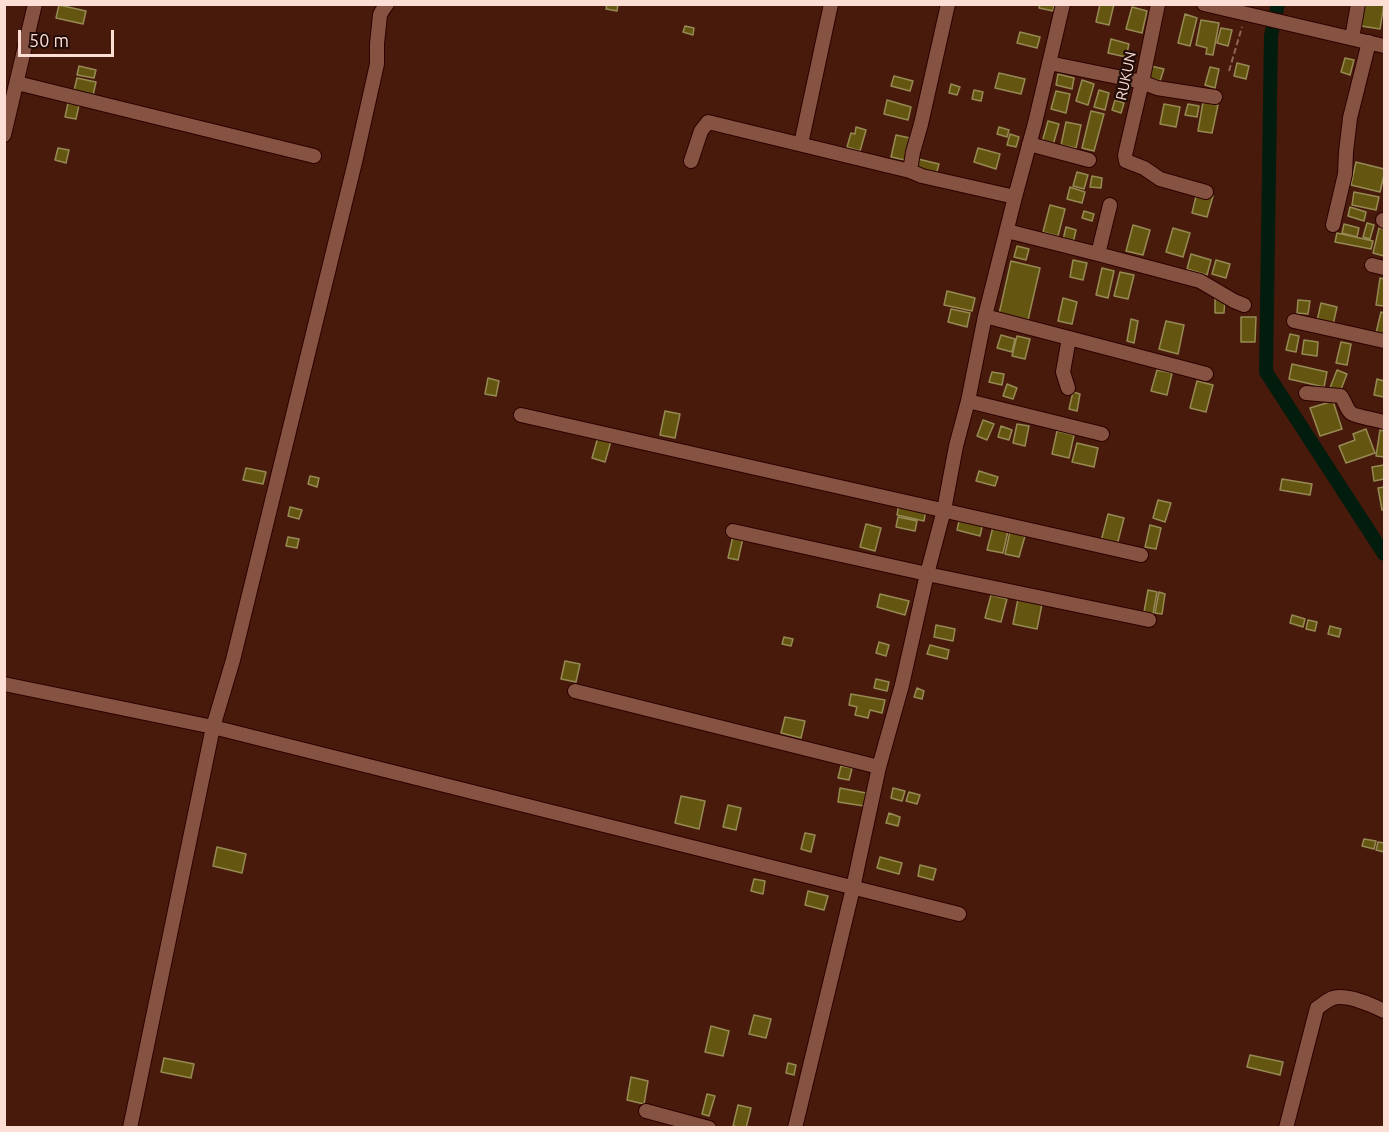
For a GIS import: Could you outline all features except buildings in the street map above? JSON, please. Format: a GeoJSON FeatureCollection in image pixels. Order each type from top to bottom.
{"type":"FeatureCollection","features":[{"type":"Feature","properties":{"kind":"street"},"geometry":{"type":"LineString","coordinates":[[4,135],[35,4]]}},
{"type":"Feature","properties":{"kind":"street"},"geometry":{"type":"LineString","coordinates":[[130,1128],[213,727],[233,660],[356,162],[377,64],[380,15],[387,4]]}},
{"type":"Feature","properties":{"kind":"street"},"geometry":{"type":"LineString","coordinates":[[801,144],[831,4]]}},
{"type":"Feature","properties":{"kind":"street"},"geometry":{"type":"LineString","coordinates":[[910,171],[948,4]]}},
{"type":"Feature","properties":{"kind":"street"},"geometry":{"type":"LineString","coordinates":[[795,1128],[853,888],[879,767],[902,685],[944,510],[956,446],[986,316],[1063,4]]}},
{"type":"Feature","properties":{"kind":"street","name":"RUKUN"},"geometry":{"type":"LineString","coordinates":[[1158,4],[1125,155],[1126,161],[1144,168],[1160,179],[1206,192]]}},
{"type":"Feature","properties":{"kind":"street"},"geometry":{"type":"LineString","coordinates":[[1204,4],[1384,46]]}},
{"type":"Feature","properties":{"kind":"street"},"geometry":{"type":"LineString","coordinates":[[1266,4],[1271,20]]}},
{"type":"Feature","properties":{"kind":"street"},"geometry":{"type":"LineString","coordinates":[[1352,38],[1358,4]]}},
{"type":"Feature","properties":{"kind":"street"},"geometry":{"type":"LineString","coordinates":[[1333,225],[1345,174],[1350,118],[1369,42]]}},
{"type":"Feature","properties":{"kind":"street"},"geometry":{"type":"LineString","coordinates":[[1049,63],[1142,82],[1157,88],[1215,97]]}},
{"type":"Feature","properties":{"kind":"street"},"geometry":{"type":"LineString","coordinates":[[17,83],[314,156]]}},
{"type":"Feature","properties":{"kind":"street"},"geometry":{"type":"LineString","coordinates":[[691,161],[701,131],[708,122],[1015,197]]}},
{"type":"Feature","properties":{"kind":"street"},"geometry":{"type":"LineString","coordinates":[[1029,144],[1089,160]]}},
{"type":"Feature","properties":{"kind":"street"},"geometry":{"type":"LineString","coordinates":[[1098,254],[1110,205]]}},
{"type":"Feature","properties":{"kind":"street"},"geometry":{"type":"LineString","coordinates":[[1007,231],[1200,281],[1244,305]]}},
{"type":"Feature","properties":{"kind":"street"},"geometry":{"type":"LineString","coordinates":[[986,316],[1206,374]]}},
{"type":"Feature","properties":{"kind":"street"},"geometry":{"type":"LineString","coordinates":[[1294,321],[1384,341]]}},
{"type":"Feature","properties":{"kind":"street"},"geometry":{"type":"LineString","coordinates":[[1068,388],[1063,372],[1070,338]]}},
{"type":"Feature","properties":{"kind":"street"},"geometry":{"type":"LineString","coordinates":[[1306,393],[1341,396],[1353,415],[1384,422]]}},
{"type":"Feature","properties":{"kind":"street"},"geometry":{"type":"LineString","coordinates":[[968,400],[1102,434]]}},
{"type":"Feature","properties":{"kind":"street"},"geometry":{"type":"LineString","coordinates":[[521,415],[1141,555]]}},
{"type":"Feature","properties":{"kind":"street"},"geometry":{"type":"LineString","coordinates":[[733,531],[1149,620]]}},
{"type":"Feature","properties":{"kind":"street"},"geometry":{"type":"LineString","coordinates":[[4,684],[213,727],[959,914]]}},
{"type":"Feature","properties":{"kind":"street"},"geometry":{"type":"LineString","coordinates":[[575,691],[879,767]]}},
{"type":"Feature","properties":{"kind":"street"},"geometry":{"type":"LineString","coordinates":[[1286,1128],[1317,1008],[1335,997],[1369,1004],[1384,1011]]}},
{"type":"Feature","properties":{"kind":"street"},"geometry":{"type":"LineString","coordinates":[[646,1111],[709,1128]]}},
{"type":"Feature","properties":{"kind":"path"},"geometry":{"type":"LineString","coordinates":[[1229,71],[1245,14]]}},
{"type":"Feature","properties":{"kind":"waterway"},"geometry":{"type":"LineString","coordinates":[[1278,4],[1271,36],[1266,372],[1384,554]]}}]}
